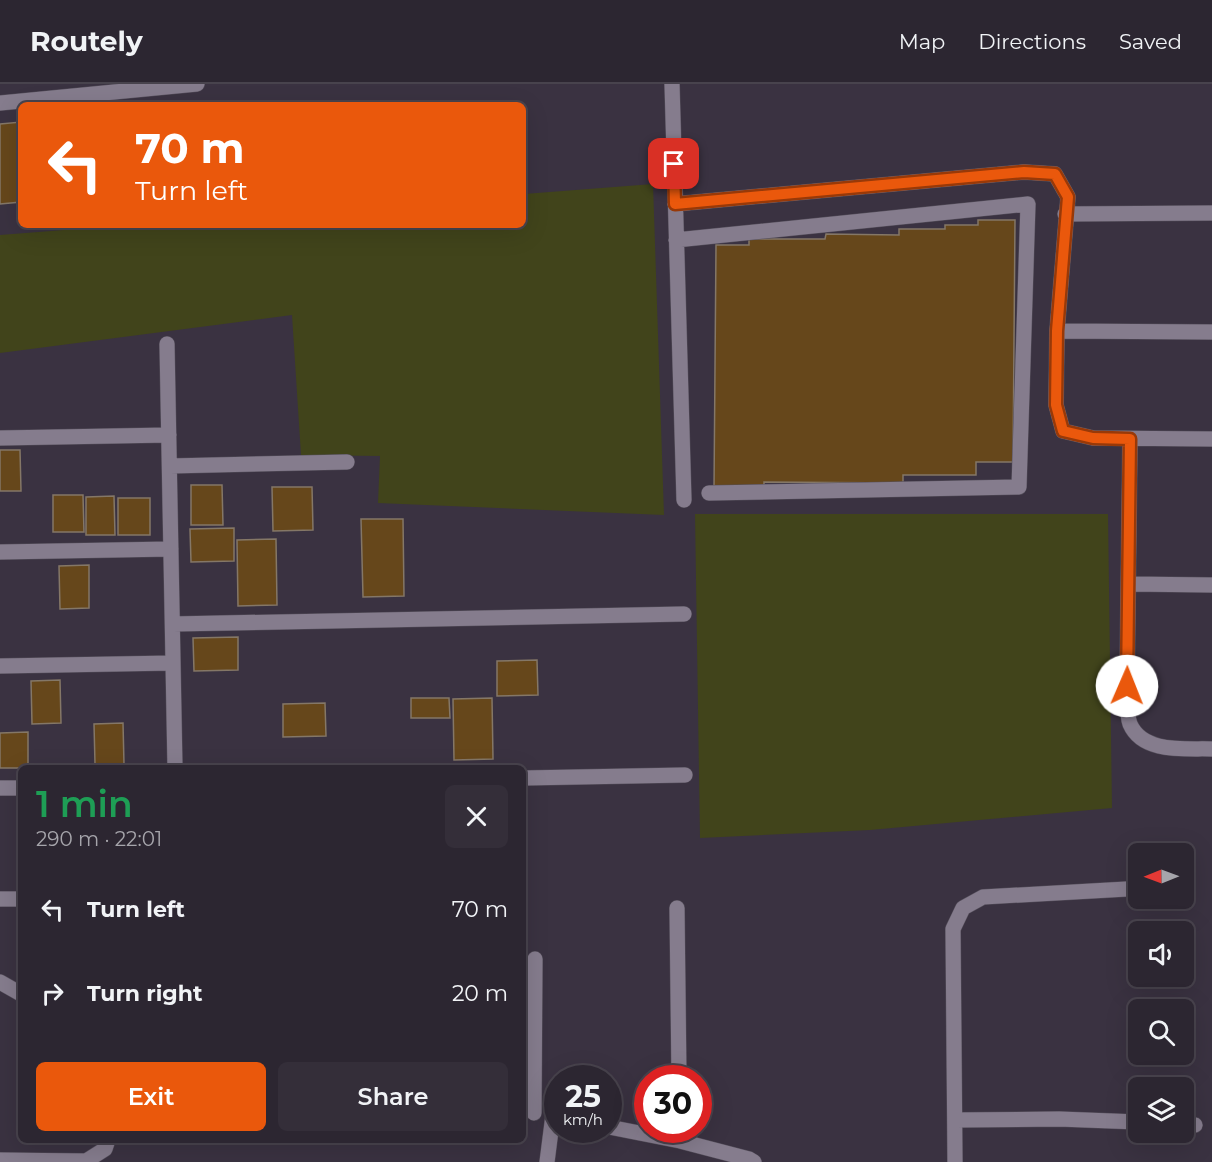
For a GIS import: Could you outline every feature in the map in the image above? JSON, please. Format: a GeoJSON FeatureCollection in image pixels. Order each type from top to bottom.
{"type":"FeatureCollection","features":[{"type":"Feature","properties":{"kind":"street"},"geometry":{"type":"LineString","coordinates":[[0,103],[197,84]]}},
{"type":"Feature","properties":{"kind":"street"},"geometry":{"type":"LineString","coordinates":[[672,84],[684,500]]}},
{"type":"Feature","properties":{"kind":"street"},"geometry":{"type":"LineString","coordinates":[[675,204],[1024,172],[1055,174],[1068,197],[1057,331],[1056,405],[1063,431],[1093,438],[1212,440]]}},
{"type":"Feature","properties":{"kind":"street"},"geometry":{"type":"LineString","coordinates":[[676,240],[1028,204],[1019,487],[709,493]]}},
{"type":"Feature","properties":{"kind":"street"},"geometry":{"type":"LineString","coordinates":[[1065,214],[1212,213]]}},
{"type":"Feature","properties":{"kind":"street"},"geometry":{"type":"LineString","coordinates":[[1057,331],[1212,332]]}},
{"type":"Feature","properties":{"kind":"street"},"geometry":{"type":"LineString","coordinates":[[167,344],[175,765]]}},
{"type":"Feature","properties":{"kind":"street"},"geometry":{"type":"LineString","coordinates":[[0,438],[169,435]]}},
{"type":"Feature","properties":{"kind":"street"},"geometry":{"type":"LineString","coordinates":[[1130,439],[1127,686],[1130,723],[1140,738],[1161,747],[1212,749]]}},
{"type":"Feature","properties":{"kind":"street"},"geometry":{"type":"LineString","coordinates":[[170,466],[347,462]]}},
{"type":"Feature","properties":{"kind":"street"},"geometry":{"type":"LineString","coordinates":[[0,552],[171,549]]}},
{"type":"Feature","properties":{"kind":"street"},"geometry":{"type":"LineString","coordinates":[[1129,584],[1212,585]]}},
{"type":"Feature","properties":{"kind":"street"},"geometry":{"type":"LineString","coordinates":[[172,624],[684,614]]}},
{"type":"Feature","properties":{"kind":"street"},"geometry":{"type":"LineString","coordinates":[[0,666],[173,663]]}},
{"type":"Feature","properties":{"kind":"street"},"geometry":{"type":"LineString","coordinates":[[526,778],[685,775]]}},
{"type":"Feature","properties":{"kind":"street"},"geometry":{"type":"LineString","coordinates":[[0,788],[18,788]]}},
{"type":"Feature","properties":{"kind":"street"},"geometry":{"type":"LineString","coordinates":[[955,1162],[953,929],[963,908],[983,897],[1127,889]]}},
{"type":"Feature","properties":{"kind":"street"},"geometry":{"type":"LineString","coordinates":[[0,899],[18,899]]}},
{"type":"Feature","properties":{"kind":"street"},"geometry":{"type":"LineString","coordinates":[[677,908],[679,1065]]}},
{"type":"Feature","properties":{"kind":"street"},"geometry":{"type":"LineString","coordinates":[[535,959],[529,1112],[544,1114]]}},
{"type":"Feature","properties":{"kind":"street"},"geometry":{"type":"LineString","coordinates":[[0,982],[18,992]]}},
{"type":"Feature","properties":{"kind":"street"},"geometry":{"type":"LineString","coordinates":[[955,1120],[1059,1119],[1128,1122]]}},
{"type":"Feature","properties":{"kind":"street"},"geometry":{"type":"LineString","coordinates":[[0,1160],[86,1161],[105,1149],[107,1143]]}},
{"type":"Feature","properties":{"kind":"street"},"geometry":{"type":"LineString","coordinates":[[547,1162],[551,1143]]}},
{"type":"Feature","properties":{"kind":"street"},"geometry":{"type":"LineString","coordinates":[[693,1143],[714,1156],[749,1159],[754,1162]]}},
{"type":"Feature","properties":{"kind":"green space"},"geometry":{"type":"Polygon","coordinates":[[[653,184],[664,515],[378,503],[380,456],[301,455],[292,315],[0,353],[0,235],[90,228],[526,228],[526,194],[653,184]]]}},
{"type":"Feature","properties":{"kind":"green space"},"geometry":{"type":"Polygon","coordinates":[[[695,514],[1108,514],[1112,808],[870,830],[700,838],[695,514]]]}},
{"type":"Feature","properties":{"kind":"building"},"geometry":{"type":"Polygon","coordinates":[[[18,122],[18,202],[0,204],[0,124],[18,122]]]}},
{"type":"Feature","properties":{"kind":"building"},"geometry":{"type":"Polygon","coordinates":[[[978,220],[1015,220],[1013,462],[976,462],[976,475],[903,475],[903,483],[764,482],[764,490],[714,490],[716,245],[749,245],[749,239],[825,239],[826,234],[899,235],[899,229],[945,229],[945,225],[978,225],[978,220]]]}},
{"type":"Feature","properties":{"kind":"building"},"geometry":{"type":"Polygon","coordinates":[[[0,450],[20,450],[21,491],[0,491],[0,450]]]}},
{"type":"Feature","properties":{"kind":"building"},"geometry":{"type":"Polygon","coordinates":[[[191,485],[222,485],[223,525],[191,525],[191,485]]]}},
{"type":"Feature","properties":{"kind":"building"},"geometry":{"type":"Polygon","coordinates":[[[272,487],[312,487],[313,530],[273,531],[272,487]]]}},
{"type":"Feature","properties":{"kind":"building"},"geometry":{"type":"Polygon","coordinates":[[[53,495],[83,495],[84,532],[53,532],[53,495]]]}},
{"type":"Feature","properties":{"kind":"building"},"geometry":{"type":"Polygon","coordinates":[[[114,496],[115,535],[86,535],[86,497],[114,496]]]}},
{"type":"Feature","properties":{"kind":"building"},"geometry":{"type":"Polygon","coordinates":[[[118,498],[150,498],[150,535],[118,535],[118,498]]]}},
{"type":"Feature","properties":{"kind":"building"},"geometry":{"type":"Polygon","coordinates":[[[361,519],[403,519],[404,596],[363,597],[361,519]]]}},
{"type":"Feature","properties":{"kind":"building"},"geometry":{"type":"Polygon","coordinates":[[[234,528],[234,561],[191,562],[190,529],[234,528]]]}},
{"type":"Feature","properties":{"kind":"building"},"geometry":{"type":"Polygon","coordinates":[[[276,539],[277,605],[238,606],[237,540],[276,539]]]}},
{"type":"Feature","properties":{"kind":"building"},"geometry":{"type":"Polygon","coordinates":[[[89,565],[89,608],[60,609],[59,566],[89,565]]]}},
{"type":"Feature","properties":{"kind":"building"},"geometry":{"type":"Polygon","coordinates":[[[238,637],[238,670],[194,671],[193,638],[238,637]]]}},
{"type":"Feature","properties":{"kind":"building"},"geometry":{"type":"Polygon","coordinates":[[[537,660],[538,695],[497,696],[497,661],[537,660]]]}},
{"type":"Feature","properties":{"kind":"building"},"geometry":{"type":"Polygon","coordinates":[[[60,680],[61,723],[32,724],[31,681],[60,680]]]}},
{"type":"Feature","properties":{"kind":"building"},"geometry":{"type":"Polygon","coordinates":[[[411,698],[449,698],[450,718],[411,718],[411,698]]]}},
{"type":"Feature","properties":{"kind":"building"},"geometry":{"type":"Polygon","coordinates":[[[492,698],[493,759],[454,760],[453,699],[492,698]]]}},
{"type":"Feature","properties":{"kind":"building"},"geometry":{"type":"Polygon","coordinates":[[[325,703],[326,736],[283,737],[283,704],[325,703]]]}},
{"type":"Feature","properties":{"kind":"building"},"geometry":{"type":"Polygon","coordinates":[[[123,723],[124,764],[95,764],[94,724],[123,723]]]}},
{"type":"Feature","properties":{"kind":"building"},"geometry":{"type":"Polygon","coordinates":[[[28,732],[28,765],[18,765],[18,768],[0,768],[0,733],[28,732]]]}},
{"type":"Feature","properties":{"kind":"route"},"geometry":{"type":"LineString","coordinates":[[674,164],[675,204],[1024,172],[1055,174],[1068,197],[1057,331],[1056,405],[1063,431],[1093,438],[1130,439],[1127,686]]}}]}
